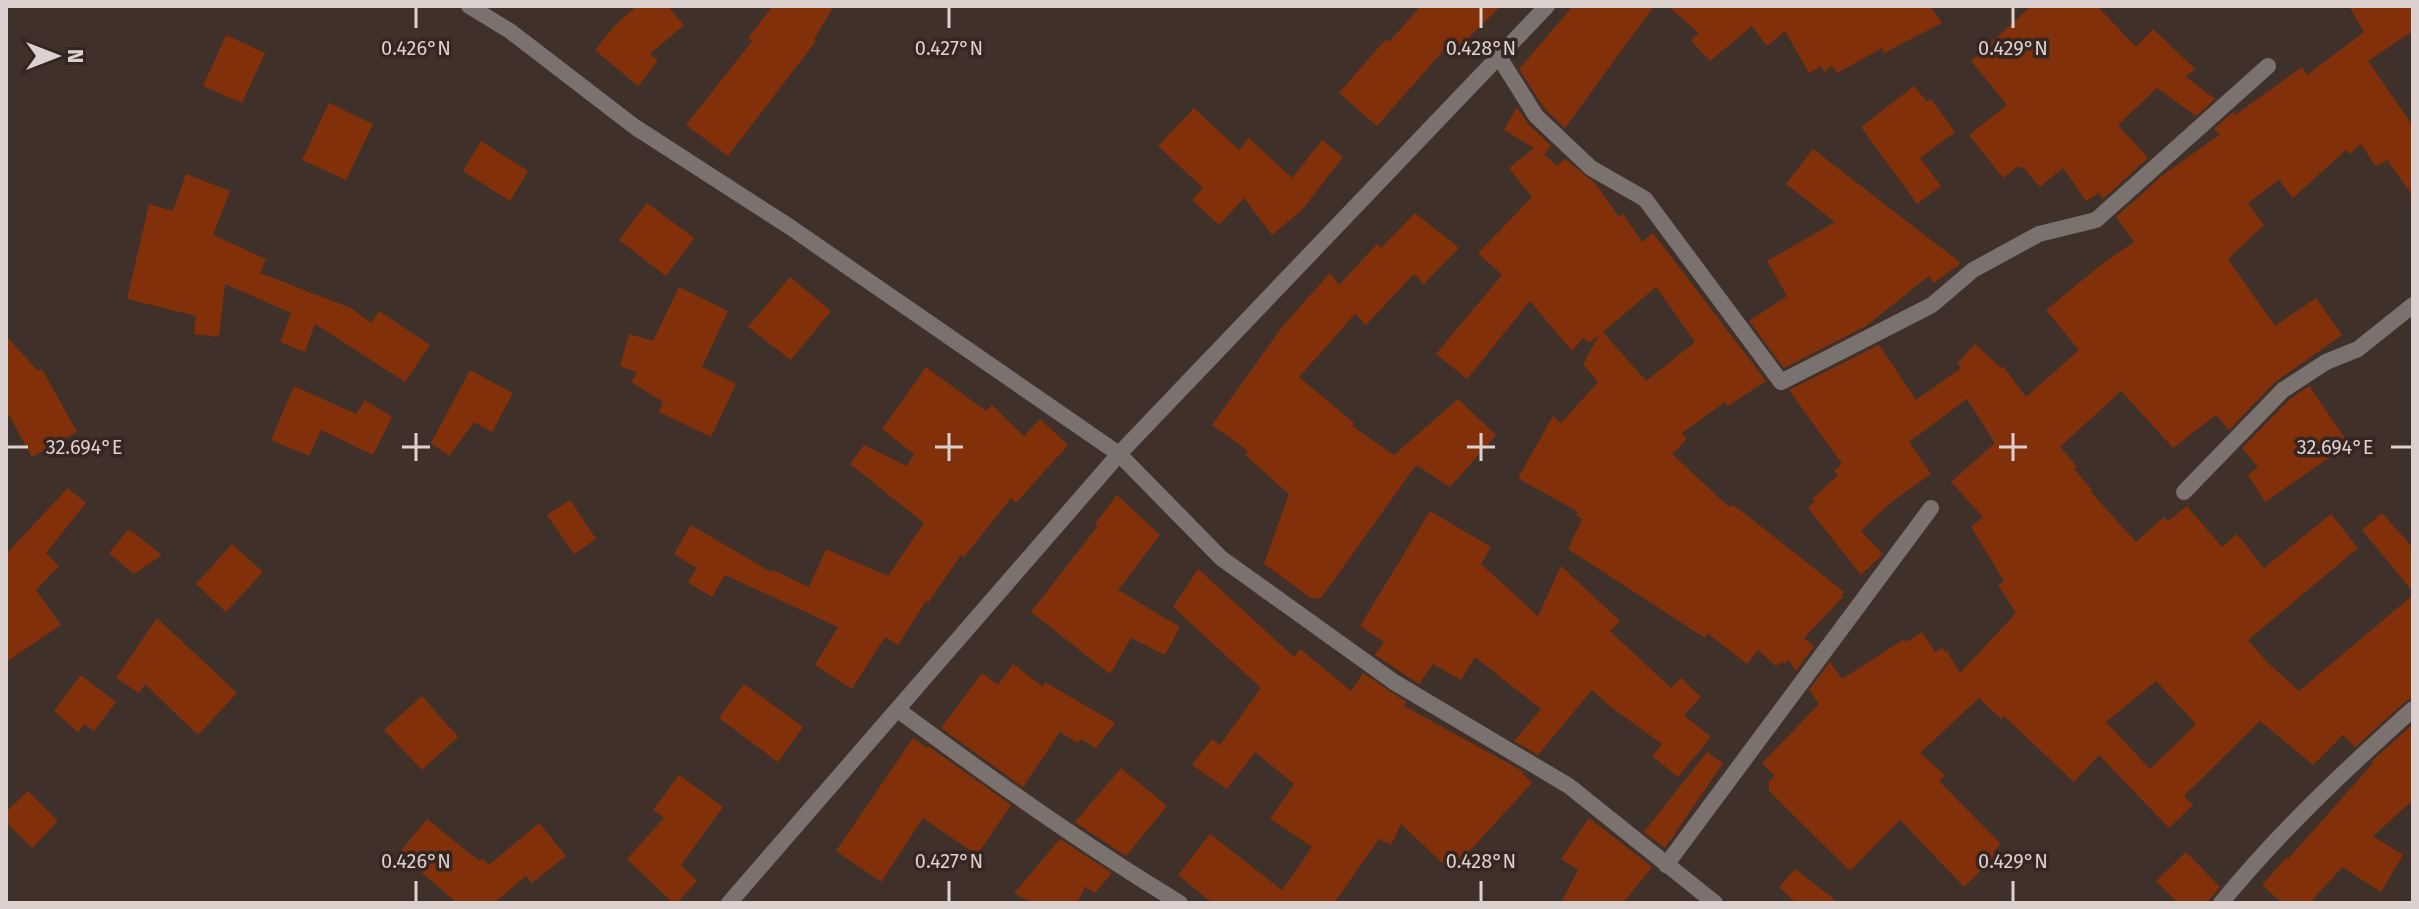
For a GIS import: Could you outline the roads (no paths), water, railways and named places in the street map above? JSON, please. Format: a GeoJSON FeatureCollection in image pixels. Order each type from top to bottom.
{"type":"FeatureCollection","features":[{"type":"Feature","properties":{"kind":"street"},"geometry":{"type":"LineString","coordinates":[[469,6],[510,31],[635,127],[790,227],[1119,454],[1221,558],[1394,682],[1569,786],[1715,903]]}},
{"type":"Feature","properties":{"kind":"street"},"geometry":{"type":"LineString","coordinates":[[729,903],[1119,454],[1547,6]]}},
{"type":"Feature","properties":{"kind":"street"},"geometry":{"type":"LineString","coordinates":[[1499,57],[1536,116],[1591,168],[1645,199],[1781,382],[1932,305],[1973,270],[2039,234],[2096,220],[2268,66]]}},
{"type":"Feature","properties":{"kind":"street"},"geometry":{"type":"LineString","coordinates":[[2184,492],[2283,390],[2326,362],[2358,349],[2413,305]]}},
{"type":"Feature","properties":{"kind":"street"},"geometry":{"type":"LineString","coordinates":[[1666,865],[1931,508]]}},
{"type":"Feature","properties":{"kind":"street"},"geometry":{"type":"LineString","coordinates":[[2221,903],[2251,866],[2347,768],[2413,709]]}},
{"type":"Feature","properties":{"kind":"street"},"geometry":{"type":"LineString","coordinates":[[898,710],[1032,809],[1180,903]]}}]}
